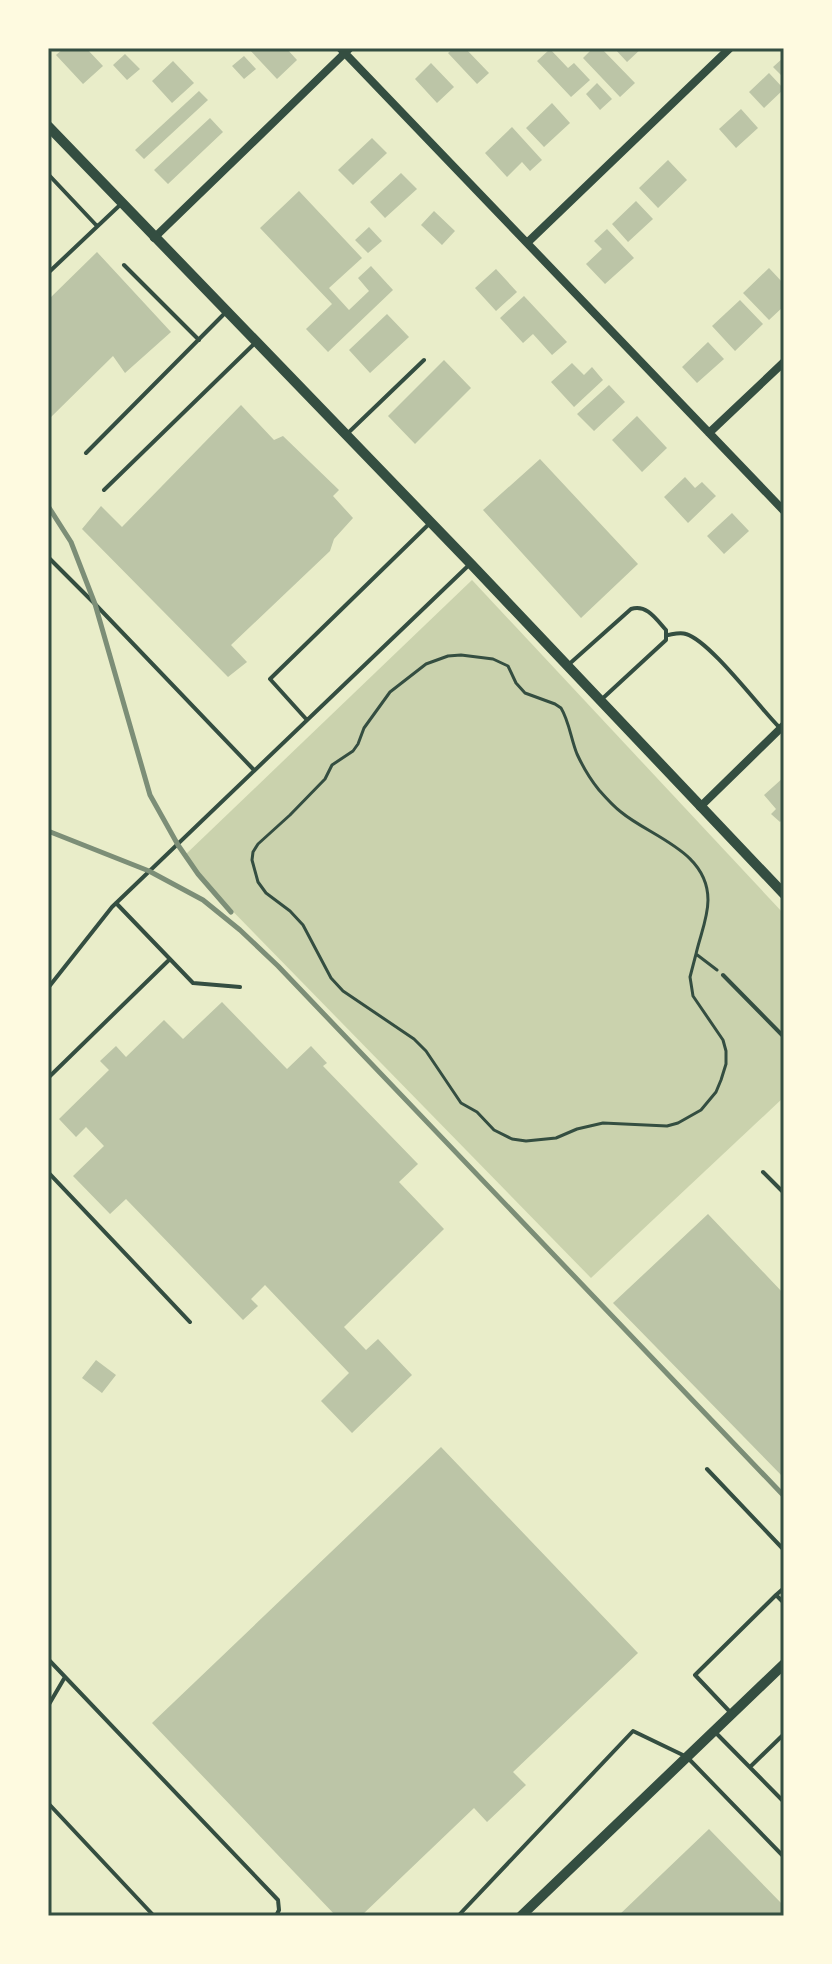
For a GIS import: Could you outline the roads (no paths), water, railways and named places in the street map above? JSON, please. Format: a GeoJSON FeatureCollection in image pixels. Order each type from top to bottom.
{"type":"FeatureCollection","features":[{"type":"Feature","properties":{"kind":"street"},"geometry":{"type":"LineString","coordinates":[[527,243],[730,48]]}},
{"type":"Feature","properties":{"kind":"street"},"geometry":{"type":"LineString","coordinates":[[154,238],[345,50],[784,511]]}},
{"type":"Feature","properties":{"kind":"street"},"geometry":{"type":"LineString","coordinates":[[48,126],[431,522],[784,894]]}},
{"type":"Feature","properties":{"kind":"street"},"geometry":{"type":"LineString","coordinates":[[709,433],[784,362]]}},
{"type":"Feature","properties":{"kind":"street"},"geometry":{"type":"LineString","coordinates":[[700,807],[782,727]]}},
{"type":"Feature","properties":{"kind":"street"},"geometry":{"type":"LineString","coordinates":[[521,1916],[784,1664]]}},
{"type":"Feature","properties":{"kind":"lane"},"geometry":{"type":"LineString","coordinates":[[48,174],[97,226]]}},
{"type":"Feature","properties":{"kind":"lane"},"geometry":{"type":"LineString","coordinates":[[48,273],[121,203]]}},
{"type":"Feature","properties":{"kind":"lane"},"geometry":{"type":"LineString","coordinates":[[124,265],[199,340]]}},
{"type":"Feature","properties":{"kind":"lane"},"geometry":{"type":"LineString","coordinates":[[86,453],[226,312]]}},
{"type":"Feature","properties":{"kind":"lane"},"geometry":{"type":"LineString","coordinates":[[104,490],[256,342]]}},
{"type":"Feature","properties":{"kind":"lane"},"geometry":{"type":"LineString","coordinates":[[346,435],[424,360]]}},
{"type":"Feature","properties":{"kind":"lane"},"geometry":{"type":"LineString","coordinates":[[307,720],[270,679],[431,522]]}},
{"type":"Feature","properties":{"kind":"lane"},"geometry":{"type":"LineString","coordinates":[[48,557],[254,770]]}},
{"type":"Feature","properties":{"kind":"lane"},"geometry":{"type":"LineString","coordinates":[[48,988],[116,903],[471,564]]}},
{"type":"Feature","properties":{"kind":"lane"},"geometry":{"type":"LineString","coordinates":[[567,666],[631,609],[644,608],[650,612],[666,630],[666,640],[600,701]]}},
{"type":"Feature","properties":{"kind":"lane"},"geometry":{"type":"LineString","coordinates":[[667,635],[685,633],[695,638],[782,727]]}},
{"type":"Feature","properties":{"kind":"lane"},"geometry":{"type":"LineString","coordinates":[[116,903],[193,983],[240,987]]}},
{"type":"Feature","properties":{"kind":"lane"},"geometry":{"type":"LineString","coordinates":[[48,1078],[170,959]]}},
{"type":"Feature","properties":{"kind":"lane"},"geometry":{"type":"LineString","coordinates":[[723,975],[784,1037]]}},
{"type":"Feature","properties":{"kind":"lane"},"geometry":{"type":"LineString","coordinates":[[48,1172],[190,1322]]}},
{"type":"Feature","properties":{"kind":"lane"},"geometry":{"type":"LineString","coordinates":[[763,1172],[784,1193]]}},
{"type":"Feature","properties":{"kind":"lane"},"geometry":{"type":"LineString","coordinates":[[707,1469],[784,1550]]}},
{"type":"Feature","properties":{"kind":"lane"},"geometry":{"type":"LineString","coordinates":[[732,1714],[695,1675],[784,1588]]}},
{"type":"Feature","properties":{"kind":"lane"},"geometry":{"type":"LineString","coordinates":[[776,1595],[784,1603]]}},
{"type":"Feature","properties":{"kind":"lane"},"geometry":{"type":"LineString","coordinates":[[48,1659],[278,1900],[276,1916]]}},
{"type":"Feature","properties":{"kind":"lane"},"geometry":{"type":"LineString","coordinates":[[48,1706],[65,1677]]}},
{"type":"Feature","properties":{"kind":"lane"},"geometry":{"type":"LineString","coordinates":[[458,1916],[633,1731],[687,1757],[784,1857]]}},
{"type":"Feature","properties":{"kind":"lane"},"geometry":{"type":"LineString","coordinates":[[714,1731],[784,1802]]}},
{"type":"Feature","properties":{"kind":"lane"},"geometry":{"type":"LineString","coordinates":[[750,1767],[784,1734]]}},
{"type":"Feature","properties":{"kind":"lane"},"geometry":{"type":"LineString","coordinates":[[48,1803],[154,1916]]}},
{"type":"Feature","properties":{"kind":"railway"},"geometry":{"type":"LineString","coordinates":[[48,506],[71,542],[95,604],[150,795],[198,874],[231,912]]}},
{"type":"Feature","properties":{"kind":"railway"},"geometry":{"type":"LineString","coordinates":[[48,831],[149,871],[203,900],[240,930],[278,966],[784,1496]]}}]}
